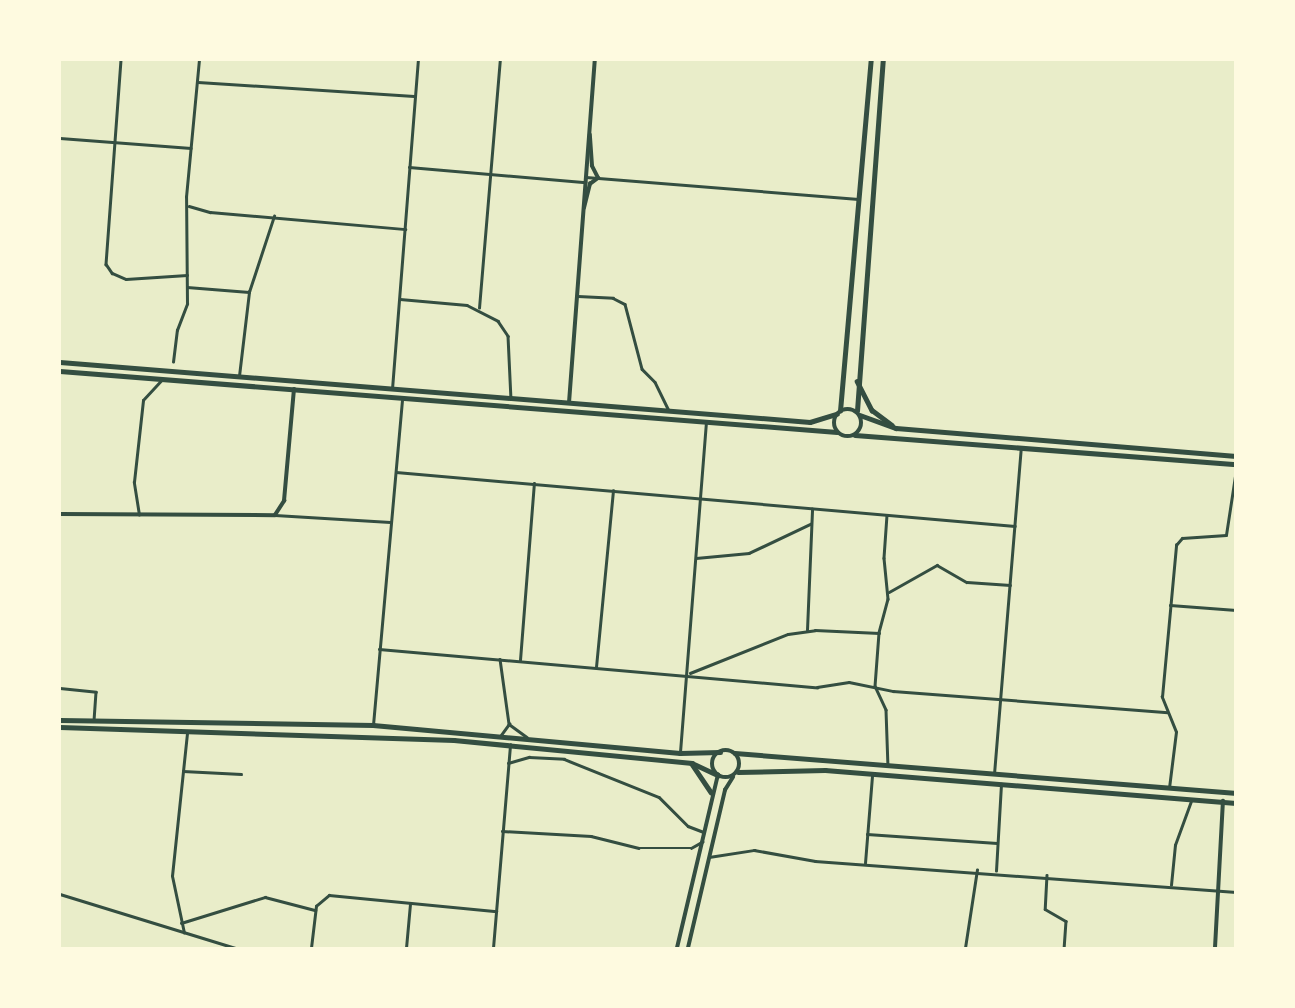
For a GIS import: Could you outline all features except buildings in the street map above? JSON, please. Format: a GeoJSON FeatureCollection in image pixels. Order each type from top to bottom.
{"type":"FeatureCollection","features":[{"type":"Feature","properties":{"kind":"main road"},"geometry":{"type":"LineString","coordinates":[[838,432],[871,60]]}},
{"type":"Feature","properties":{"kind":"main road"},"geometry":{"type":"LineString","coordinates":[[855,435],[862,428],[857,381],[883,60]]}},
{"type":"Feature","properties":{"kind":"main road"},"geometry":{"type":"LineString","coordinates":[[60,362],[810,422],[838,412],[859,413],[896,428],[1236,456]]}},
{"type":"Feature","properties":{"kind":"main road"},"geometry":{"type":"LineString","coordinates":[[60,370],[402,400],[1236,464]]}},
{"type":"Feature","properties":{"kind":"main road"},"geometry":{"type":"LineString","coordinates":[[857,381],[872,410],[896,428]]}},
{"type":"Feature","properties":{"kind":"main road"},"geometry":{"type":"LineString","coordinates":[[60,720],[373,725],[680,753],[735,753],[1236,793]]}},
{"type":"Feature","properties":{"kind":"main road"},"geometry":{"type":"LineString","coordinates":[[60,727],[372,734],[692,763],[718,775],[733,777],[738,772],[740,761],[735,753]]}},
{"type":"Feature","properties":{"kind":"main road"},"geometry":{"type":"LineString","coordinates":[[718,775],[712,765],[720,752]]}},
{"type":"Feature","properties":{"kind":"main road"},"geometry":{"type":"LineString","coordinates":[[692,763],[711,792]]}},
{"type":"Feature","properties":{"kind":"main road"},"geometry":{"type":"LineString","coordinates":[[738,772],[774,769],[873,774],[1236,803]]}},
{"type":"Feature","properties":{"kind":"street"},"geometry":{"type":"LineString","coordinates":[[121,60],[106,264],[112,273],[126,279],[187,275]]}},
{"type":"Feature","properties":{"kind":"street"},"geometry":{"type":"LineString","coordinates":[[173,362],[187,286],[191,148],[199,60]]}},
{"type":"Feature","properties":{"kind":"street"},"geometry":{"type":"LineString","coordinates":[[392,389],[418,60]]}},
{"type":"Feature","properties":{"kind":"street"},"geometry":{"type":"LineString","coordinates":[[479,308],[488,173],[500,60]]}},
{"type":"Feature","properties":{"kind":"street"},"geometry":{"type":"LineString","coordinates":[[569,404],[596,60]]}},
{"type":"Feature","properties":{"kind":"street"},"geometry":{"type":"LineString","coordinates":[[197,82],[414,96]]}},
{"type":"Feature","properties":{"kind":"street"},"geometry":{"type":"LineString","coordinates":[[589,134],[592,166],[598,178]]}},
{"type":"Feature","properties":{"kind":"street"},"geometry":{"type":"LineString","coordinates":[[60,138],[191,148]]}},
{"type":"Feature","properties":{"kind":"street"},"geometry":{"type":"LineString","coordinates":[[409,167],[585,180],[598,178],[860,199]]}},
{"type":"Feature","properties":{"kind":"street"},"geometry":{"type":"LineString","coordinates":[[583,210],[590,184],[598,178]]}},
{"type":"Feature","properties":{"kind":"street"},"geometry":{"type":"LineString","coordinates":[[189,206],[210,212],[405,229]]}},
{"type":"Feature","properties":{"kind":"street"},"geometry":{"type":"LineString","coordinates":[[239,377],[249,292],[274,216]]}},
{"type":"Feature","properties":{"kind":"street"},"geometry":{"type":"LineString","coordinates":[[187,286],[249,292]]}},
{"type":"Feature","properties":{"kind":"street"},"geometry":{"type":"LineString","coordinates":[[577,296],[613,298],[625,304],[640,366],[669,412]]}},
{"type":"Feature","properties":{"kind":"street"},"geometry":{"type":"LineString","coordinates":[[400,299],[479,308],[498,321],[508,336],[511,399]]}},
{"type":"Feature","properties":{"kind":"street"},"geometry":{"type":"LineString","coordinates":[[139,515],[134,482],[143,401],[149,389],[165,379]]}},
{"type":"Feature","properties":{"kind":"street"},"geometry":{"type":"LineString","coordinates":[[275,515],[285,500],[294,389]]}},
{"type":"Feature","properties":{"kind":"street"},"geometry":{"type":"LineString","coordinates":[[373,725],[402,400]]}},
{"type":"Feature","properties":{"kind":"street"},"geometry":{"type":"LineString","coordinates":[[680,753],[706,424]]}},
{"type":"Feature","properties":{"kind":"street"},"geometry":{"type":"LineString","coordinates":[[994,774],[1021,448]]}},
{"type":"Feature","properties":{"kind":"street"},"geometry":{"type":"LineString","coordinates":[[1169,788],[1176,732],[1162,697],[1175,545],[1182,538],[1226,535],[1236,470]]}},
{"type":"Feature","properties":{"kind":"street"},"geometry":{"type":"LineString","coordinates":[[396,472],[1015,526]]}},
{"type":"Feature","properties":{"kind":"street"},"geometry":{"type":"LineString","coordinates":[[520,660],[534,484]]}},
{"type":"Feature","properties":{"kind":"street"},"geometry":{"type":"LineString","coordinates":[[596,667],[613,491]]}},
{"type":"Feature","properties":{"kind":"street"},"geometry":{"type":"LineString","coordinates":[[807,631],[813,555],[810,524],[812,508]]}},
{"type":"Feature","properties":{"kind":"street"},"geometry":{"type":"LineString","coordinates":[[60,514],[275,515],[391,523]]}},
{"type":"Feature","properties":{"kind":"street"},"geometry":{"type":"LineString","coordinates":[[887,515],[884,558],[888,593],[879,633],[875,686],[886,710],[888,766]]}},
{"type":"Feature","properties":{"kind":"street"},"geometry":{"type":"LineString","coordinates":[[696,558],[748,553],[810,524]]}},
{"type":"Feature","properties":{"kind":"street"},"geometry":{"type":"LineString","coordinates":[[888,593],[937,565],[967,582],[1010,585]]}},
{"type":"Feature","properties":{"kind":"street"},"geometry":{"type":"LineString","coordinates":[[1170,605],[1236,610]]}},
{"type":"Feature","properties":{"kind":"street"},"geometry":{"type":"LineString","coordinates":[[687,675],[770,638],[807,631],[879,633]]}},
{"type":"Feature","properties":{"kind":"street"},"geometry":{"type":"LineString","coordinates":[[379,649],[817,687],[849,682],[1000,700],[1167,712]]}},
{"type":"Feature","properties":{"kind":"street"},"geometry":{"type":"LineString","coordinates":[[500,659],[509,724],[527,737]]}},
{"type":"Feature","properties":{"kind":"street"},"geometry":{"type":"LineString","coordinates":[[60,688],[96,692],[94,719]]}},
{"type":"Feature","properties":{"kind":"street"},"geometry":{"type":"LineString","coordinates":[[500,735],[509,724]]}},
{"type":"Feature","properties":{"kind":"street"},"geometry":{"type":"LineString","coordinates":[[184,933],[172,876],[187,730]]}},
{"type":"Feature","properties":{"kind":"street"},"geometry":{"type":"LineString","coordinates":[[493,948],[510,745]]}},
{"type":"Feature","properties":{"kind":"street"},"geometry":{"type":"LineString","coordinates":[[508,762],[529,757],[564,759],[659,797],[688,826],[704,832]]}},
{"type":"Feature","properties":{"kind":"street"},"geometry":{"type":"LineString","coordinates":[[183,771],[241,774]]}},
{"type":"Feature","properties":{"kind":"street"},"geometry":{"type":"LineString","coordinates":[[865,863],[873,774]]}},
{"type":"Feature","properties":{"kind":"street"},"geometry":{"type":"LineString","coordinates":[[677,948],[711,792],[718,775]]}},
{"type":"Feature","properties":{"kind":"street"},"geometry":{"type":"LineString","coordinates":[[688,948],[725,790],[733,777]]}},
{"type":"Feature","properties":{"kind":"street"},"geometry":{"type":"LineString","coordinates":[[996,871],[1001,784]]}},
{"type":"Feature","properties":{"kind":"street"},"geometry":{"type":"LineString","coordinates":[[1171,886],[1175,845],[1192,799]]}},
{"type":"Feature","properties":{"kind":"street"},"geometry":{"type":"LineString","coordinates":[[1215,948],[1223,801]]}},
{"type":"Feature","properties":{"kind":"street"},"geometry":{"type":"LineString","coordinates":[[502,831],[591,835],[629,846],[691,848],[702,842]]}},
{"type":"Feature","properties":{"kind":"street"},"geometry":{"type":"LineString","coordinates":[[867,834],[998,843]]}},
{"type":"Feature","properties":{"kind":"street"},"geometry":{"type":"LineString","coordinates":[[691,848],[698,857]]}},
{"type":"Feature","properties":{"kind":"street"},"geometry":{"type":"LineString","coordinates":[[709,857],[754,850],[865,863],[996,871],[1236,892]]}},
{"type":"Feature","properties":{"kind":"street"},"geometry":{"type":"LineString","coordinates":[[965,948],[976,870]]}},
{"type":"Feature","properties":{"kind":"street"},"geometry":{"type":"LineString","coordinates":[[1047,875],[1045,909],[1066,921],[1064,948]]}},
{"type":"Feature","properties":{"kind":"street"},"geometry":{"type":"LineString","coordinates":[[60,894],[236,948]]}},
{"type":"Feature","properties":{"kind":"street"},"geometry":{"type":"LineString","coordinates":[[311,948],[315,910],[318,902],[329,895],[496,911]]}},
{"type":"Feature","properties":{"kind":"street"},"geometry":{"type":"LineString","coordinates":[[180,923],[265,897],[315,910]]}},
{"type":"Feature","properties":{"kind":"street"},"geometry":{"type":"LineString","coordinates":[[405,948],[410,904]]}}]}
